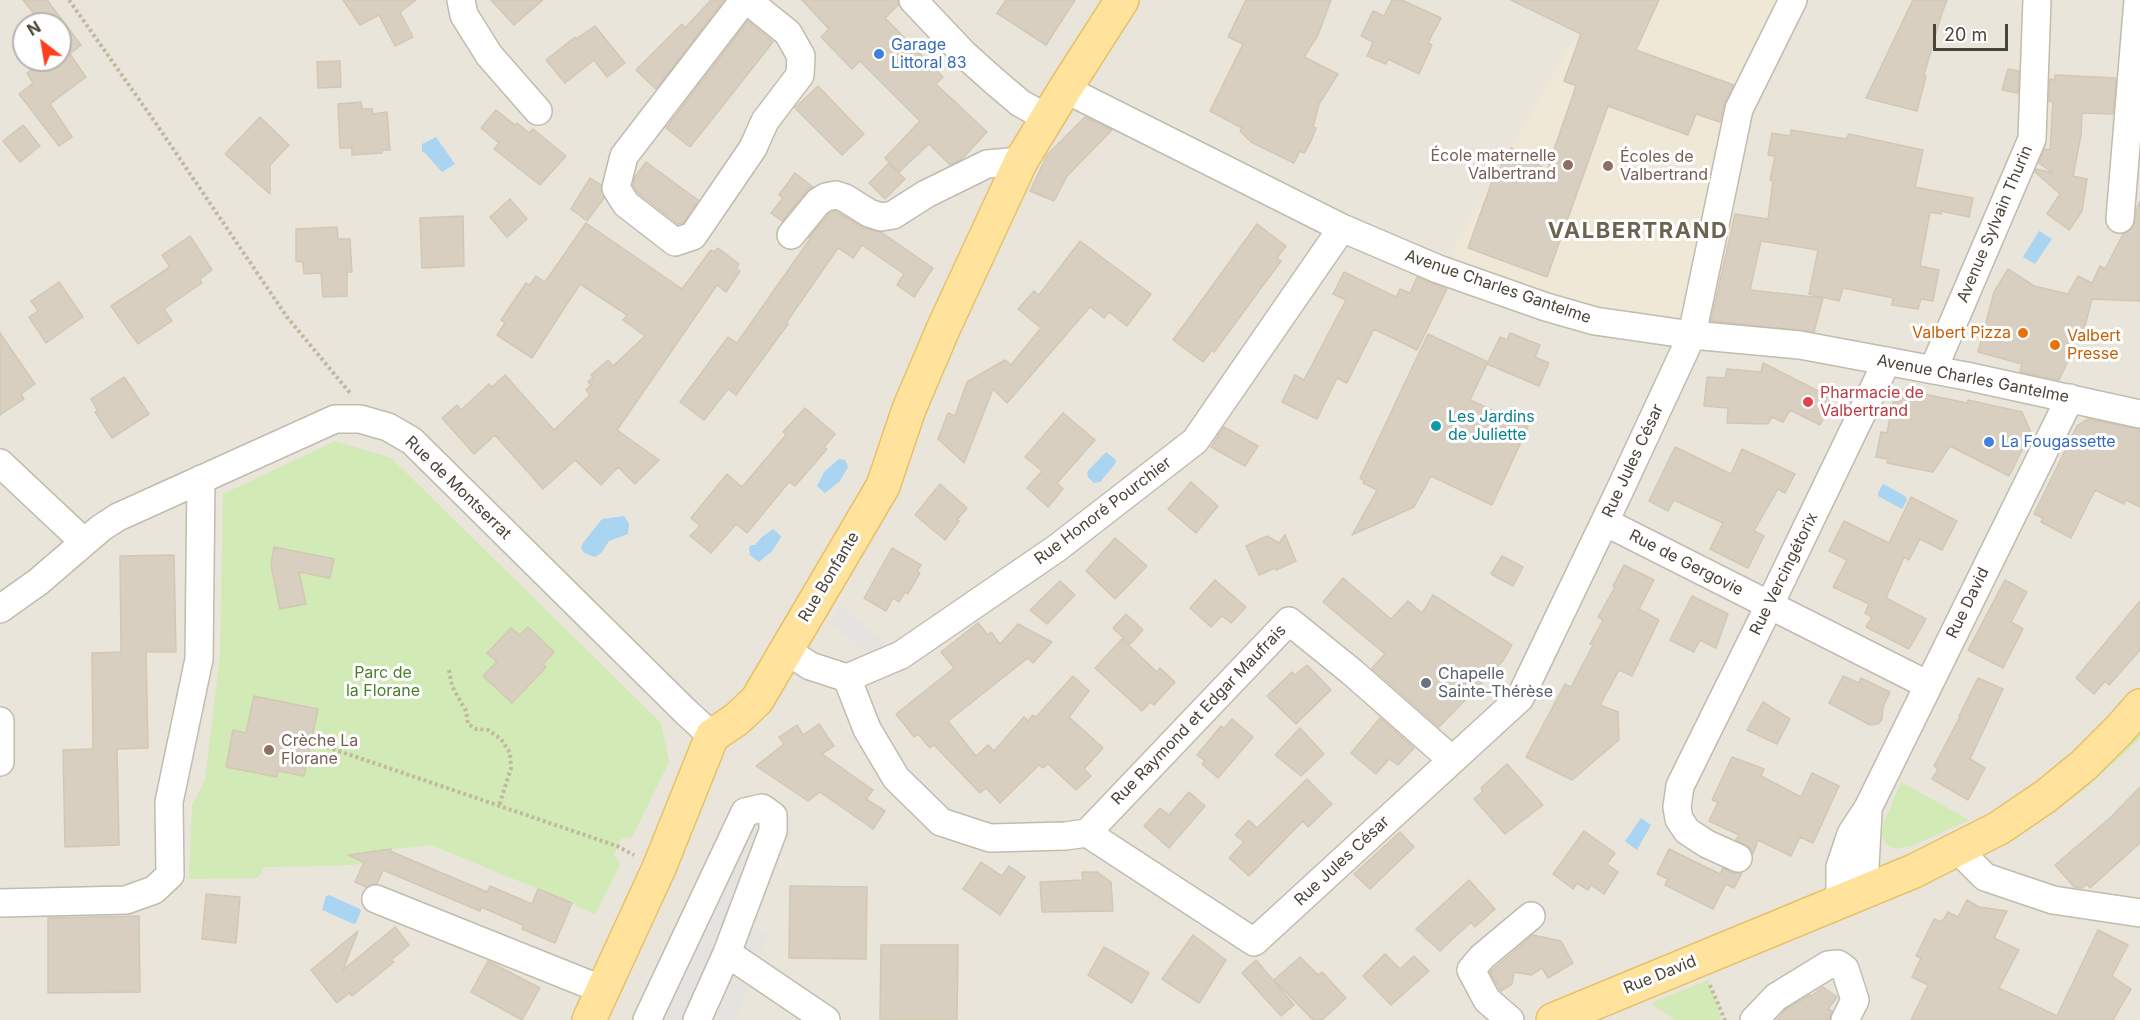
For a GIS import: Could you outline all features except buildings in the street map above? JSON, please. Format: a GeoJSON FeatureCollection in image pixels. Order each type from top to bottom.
{"type":"FeatureCollection","features":[{"type":"Feature","properties":{"kind":"main road","name":"Rue Bonfante"},"geometry":{"type":"LineString","coordinates":[[712,736],[737,719],[757,700],[883,486],[913,399],[1021,161],[1122,0]]}},
{"type":"Feature","properties":{"kind":"main road"},"geometry":{"type":"LineString","coordinates":[[1849,898],[1914,871],[1999,828],[2046,796],[2084,765],[2140,706]]}},
{"type":"Feature","properties":{"kind":"main road"},"geometry":{"type":"LineString","coordinates":[[589,1020],[659,868],[712,736]]}},
{"type":"Feature","properties":{"kind":"main road","name":"Rue David"},"geometry":{"type":"LineString","coordinates":[[1553,1020],[1849,898]]}},
{"type":"Feature","properties":{"kind":"street"},"geometry":{"type":"LineString","coordinates":[[461,0],[464,15],[489,55],[538,111]]}},
{"type":"Feature","properties":{"kind":"street"},"geometry":{"type":"LineString","coordinates":[[746,0],[788,33],[801,56],[800,75],[765,121],[753,148],[693,236],[675,242],[626,204],[616,188],[624,156],[746,0]]}},
{"type":"Feature","properties":{"kind":"street"},"geometry":{"type":"LineString","coordinates":[[913,0],[964,54],[993,80],[1020,103],[1047,118]]}},
{"type":"Feature","properties":{"kind":"street","name":"Rue Jules César"},"geometry":{"type":"LineString","coordinates":[[1087,833],[1254,942],[1520,698],[1692,335],[1739,109],[1793,0]]}},
{"type":"Feature","properties":{"kind":"street"},"geometry":{"type":"LineString","coordinates":[[2120,219],[2137,47],[2138,0]]}},
{"type":"Feature","properties":{"kind":"street","name":"Avenue Sylvain Thurin"},"geometry":{"type":"LineString","coordinates":[[1933,370],[2032,139],[2034,1]]}},
{"type":"Feature","properties":{"kind":"street","name":"Avenue Charles Gantelme"},"geometry":{"type":"LineString","coordinates":[[1065,89],[1342,228],[1438,269],[1546,307],[1595,321],[1692,335],[1800,345],[1933,370],[2140,414]]}},
{"type":"Feature","properties":{"kind":"street"},"geometry":{"type":"LineString","coordinates":[[791,235],[818,202],[826,197],[836,195],[845,198],[869,213],[881,217],[893,215],[926,194],[987,164],[1021,161]]}},
{"type":"Feature","properties":{"kind":"street","name":"Rue Honoré Pourchier"},"geometry":{"type":"LineString","coordinates":[[847,678],[901,655],[1057,548],[1195,441],[1342,228]]}},
{"type":"Feature","properties":{"kind":"street","name":"Rue Vercingétorix"},"geometry":{"type":"LineString","coordinates":[[1738,858],[1707,844],[1687,831],[1679,819],[1677,807],[1680,786],[1887,361]]}},
{"type":"Feature","properties":{"kind":"street","name":"Rue David"},"geometry":{"type":"LineString","coordinates":[[1849,898],[1840,867],[1851,834],[1869,808],[2070,399]]}},
{"type":"Feature","properties":{"kind":"street","name":"Rue de Montserrat"},"geometry":{"type":"LineString","coordinates":[[5,601],[118,517],[335,419],[360,419],[388,427],[412,441],[712,736]]}},
{"type":"Feature","properties":{"kind":"street"},"geometry":{"type":"LineString","coordinates":[[0,463],[84,542]]}},
{"type":"Feature","properties":{"kind":"street"},"geometry":{"type":"LineString","coordinates":[[0,903],[126,900],[154,890],[170,874],[169,802],[199,658],[201,479]]}},
{"type":"Feature","properties":{"kind":"street","name":"Rue de Gergovie"},"geometry":{"type":"LineString","coordinates":[[1605,522],[1928,685]]}},
{"type":"Feature","properties":{"kind":"street","name":"Rue Raymond et Edgar Maufrais"},"geometry":{"type":"LineString","coordinates":[[1087,833],[1289,621],[1352,672],[1451,759]]}},
{"type":"Feature","properties":{"kind":"street"},"geometry":{"type":"LineString","coordinates":[[786,650],[810,666],[847,678],[867,729],[896,778],[941,822],[990,838],[1065,836],[1087,833]]}},
{"type":"Feature","properties":{"kind":"street"},"geometry":{"type":"LineString","coordinates":[[0,722],[0,762]]}},
{"type":"Feature","properties":{"kind":"street"},"geometry":{"type":"LineString","coordinates":[[647,1020],[745,812],[762,808],[773,816],[773,831],[727,953],[697,1020]]}},
{"type":"Feature","properties":{"kind":"street","name":"Rue David"},"geometry":{"type":"LineString","coordinates":[[1849,898],[1865,866],[1869,808]]}},
{"type":"Feature","properties":{"kind":"street"},"geometry":{"type":"LineString","coordinates":[[1867,842],[1877,858],[1914,871]]}},
{"type":"Feature","properties":{"kind":"street"},"geometry":{"type":"LineString","coordinates":[[1957,849],[1985,877],[2053,900],[2140,913]]}},
{"type":"Feature","properties":{"kind":"street"},"geometry":{"type":"LineString","coordinates":[[408,893],[607,981]]}},
{"type":"Feature","properties":{"kind":"street"},"geometry":{"type":"LineString","coordinates":[[376,899],[607,981]]}},
{"type":"Feature","properties":{"kind":"street"},"geometry":{"type":"LineString","coordinates":[[1510,1020],[1487,1000],[1471,970],[1482,957],[1531,915]]}},
{"type":"Feature","properties":{"kind":"street"},"geometry":{"type":"LineString","coordinates":[[727,953],[826,1020]]}},
{"type":"Feature","properties":{"kind":"street"},"geometry":{"type":"LineString","coordinates":[[1754,1020],[1776,997],[1828,966],[1838,964],[1845,969],[1855,1000],[1845,1020]]}},
{"type":"Feature","properties":{"kind":"path"},"geometry":{"type":"LineString","coordinates":[[69,0],[287,317],[351,394],[360,419]]}},
{"type":"Feature","properties":{"kind":"path"},"geometry":{"type":"LineString","coordinates":[[449,670],[452,686],[466,711],[468,724],[476,729],[488,730],[501,739],[510,753],[511,768],[499,806]]}},
{"type":"Feature","properties":{"kind":"path"},"geometry":{"type":"LineString","coordinates":[[327,747],[618,846],[659,868]]}},
{"type":"Feature","properties":{"kind":"path"},"geometry":{"type":"LineString","coordinates":[[1708,980],[1725,1020]]}},
{"type":"Feature","properties":{"kind":"shaded area"},"geometry":{"type":"Polygon","coordinates":[[[0,0],[2140,0],[2140,1020],[0,1020],[0,0]]]}},
{"type":"Feature","properties":{"kind":"shaded area","name":"Écoles de Valbertrand"},"geometry":{"type":"Polygon","coordinates":[[[1604,0],[1777,0],[1736,85],[1683,311],[1671,318],[1597,309],[1449,257],[1571,43],[1582,45],[1604,0]]]}},
{"type":"Feature","properties":{"kind":"shaded area"},"geometry":{"type":"Polygon","coordinates":[[[840,605],[894,650],[878,660],[829,623],[840,605]]]}},
{"type":"Feature","properties":{"kind":"shaded area"},"geometry":{"type":"Polygon","coordinates":[[[767,797],[795,823],[750,929],[768,933],[735,1020],[637,1020],[731,809],[767,797]]]}},
{"type":"Feature","properties":{"kind":"green space","name":"Parc de la Florane"},"geometry":{"type":"Polygon","coordinates":[[[335,441],[391,458],[661,723],[669,762],[632,837],[621,839],[614,855],[620,865],[595,915],[572,903],[431,845],[368,852],[363,864],[264,867],[258,878],[189,879],[192,805],[205,780],[220,655],[223,494],[335,441]]]}},
{"type":"Feature","properties":{"kind":"green space"},"geometry":{"type":"Polygon","coordinates":[[[2140,731],[2140,739],[2085,789],[2009,843],[2007,838],[2081,785],[2140,731]]]}},
{"type":"Feature","properties":{"kind":"green space"},"geometry":{"type":"Polygon","coordinates":[[[1901,782],[1969,820],[1912,846],[1895,849],[1888,846],[1882,837],[1883,825],[1901,782]]]}},
{"type":"Feature","properties":{"kind":"green space"},"geometry":{"type":"Polygon","coordinates":[[[1708,980],[1722,1020],[1675,1020],[1651,1003],[1708,980]]]}},
{"type":"Feature","properties":{"kind":"water"},"geometry":{"type":"Polygon","coordinates":[[[436,137],[455,164],[442,172],[422,152],[422,144],[436,137]]]}},
{"type":"Feature","properties":{"kind":"water"},"geometry":{"type":"Polygon","coordinates":[[[2039,231],[2052,239],[2035,264],[2023,257],[2039,231]]]}},
{"type":"Feature","properties":{"kind":"water"},"geometry":{"type":"Polygon","coordinates":[[[1106,452],[1116,460],[1115,464],[1100,482],[1094,483],[1088,477],[1087,472],[1106,452]]]}},
{"type":"Feature","properties":{"kind":"water"},"geometry":{"type":"Polygon","coordinates":[[[839,459],[845,460],[848,467],[840,481],[825,493],[817,486],[824,472],[839,459]]]}},
{"type":"Feature","properties":{"kind":"water"},"geometry":{"type":"Polygon","coordinates":[[[1883,484],[1905,496],[1907,500],[1902,509],[1878,496],[1883,484]]]}},
{"type":"Feature","properties":{"kind":"water"},"geometry":{"type":"Polygon","coordinates":[[[624,516],[629,524],[628,534],[609,541],[601,553],[595,557],[584,553],[581,548],[583,543],[602,519],[624,516]]]}},
{"type":"Feature","properties":{"kind":"water"},"geometry":{"type":"Polygon","coordinates":[[[773,529],[781,536],[780,539],[772,551],[759,562],[750,555],[749,548],[773,529]]]}},
{"type":"Feature","properties":{"kind":"water"},"geometry":{"type":"Polygon","coordinates":[[[1641,818],[1651,825],[1637,850],[1625,841],[1641,818]]]}},
{"type":"Feature","properties":{"kind":"water"},"geometry":{"type":"Polygon","coordinates":[[[329,895],[360,909],[356,923],[322,910],[326,896],[329,895]]]}},
{"type":"Feature","properties":{"kind":"place","name":"Garage Littoral 83"},"geometry":{"type":"Point","coordinates":[879,54]}},
{"type":"Feature","properties":{"kind":"place","name":"École maternelle Valbertrand"},"geometry":{"type":"Point","coordinates":[1568,165]}},
{"type":"Feature","properties":{"kind":"place","name":"Écoles de Valbertrand"},"geometry":{"type":"Point","coordinates":[1608,166]}},
{"type":"Feature","properties":{"kind":"place","name":"Valbert Pizza"},"geometry":{"type":"Point","coordinates":[2023,333]}},
{"type":"Feature","properties":{"kind":"place","name":"Valbert Presse"},"geometry":{"type":"Point","coordinates":[2055,345]}},
{"type":"Feature","properties":{"kind":"place","name":"Pharmacie de Valbertrand"},"geometry":{"type":"Point","coordinates":[1808,402]}},
{"type":"Feature","properties":{"kind":"place","name":"Les Jardins de Juliette"},"geometry":{"type":"Point","coordinates":[1436,426]}},
{"type":"Feature","properties":{"kind":"place","name":"La Fougassette"},"geometry":{"type":"Point","coordinates":[1989,442]}},
{"type":"Feature","properties":{"kind":"place","name":"Chapelle Sainte-Thérèse"},"geometry":{"type":"Point","coordinates":[1426,683]}},
{"type":"Feature","properties":{"kind":"place","name":"Crèche La Florane"},"geometry":{"type":"Point","coordinates":[269,750]}},
{"type":"Feature","properties":{"kind":"district","name":"VALBERTRAND"},"geometry":{"type":"Point","coordinates":[1638,231]}}]}
